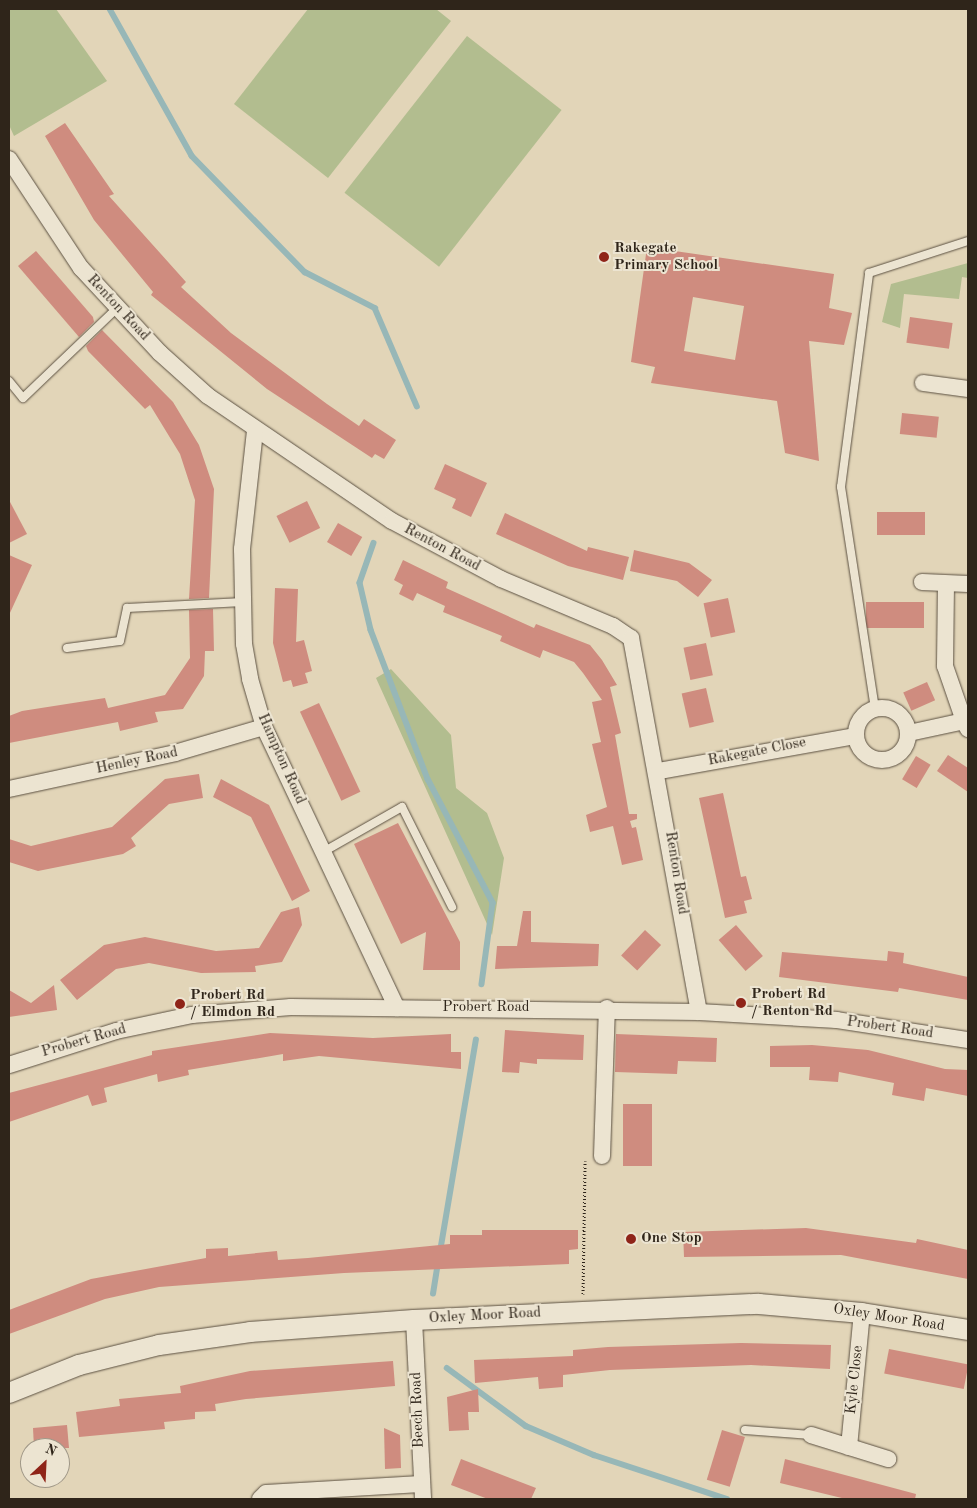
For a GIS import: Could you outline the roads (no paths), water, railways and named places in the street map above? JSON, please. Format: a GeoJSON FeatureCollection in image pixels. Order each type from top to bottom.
{"type":"FeatureCollection","features":[{"type":"Feature","properties":{"kind":"street","name":"Renton Road"},"geometry":{"type":"LineString","coordinates":[[9,159],[15,184],[116,309],[160,353],[255,431],[392,521],[456,556],[623,631],[636,647],[659,771],[699,1012]]}},
{"type":"Feature","properties":{"kind":"street"},"geometry":{"type":"LineString","coordinates":[[923,383],[968,389]]}},
{"type":"Feature","properties":{"kind":"street","name":"Hampton Road"},"geometry":{"type":"LineString","coordinates":[[255,431],[242,549],[247,662],[264,728],[397,1008]]}},
{"type":"Feature","properties":{"kind":"street"},"geometry":{"type":"LineString","coordinates":[[922,582],[968,584]]}},
{"type":"Feature","properties":{"kind":"street"},"geometry":{"type":"LineString","coordinates":[[909,733],[966,725],[945,666],[946,584]]}},
{"type":"Feature","properties":{"kind":"street"},"geometry":{"type":"LineString","coordinates":[[875,709],[897,713],[909,733],[900,755],[884,761],[862,751],[856,736],[861,719],[875,709]]}},
{"type":"Feature","properties":{"kind":"street","name":"Henley Road"},"geometry":{"type":"LineString","coordinates":[[9,788],[175,753],[264,728]]}},
{"type":"Feature","properties":{"kind":"street","name":"Rakegate Close"},"geometry":{"type":"LineString","coordinates":[[659,771],[856,736]]}},
{"type":"Feature","properties":{"kind":"street","name":"Probert Road"},"geometry":{"type":"LineString","coordinates":[[9,1065],[116,1031],[192,1015],[291,1007],[607,1008],[699,1012],[837,1020],[968,1040]]}},
{"type":"Feature","properties":{"kind":"street"},"geometry":{"type":"LineString","coordinates":[[602,1156],[607,1008]]}},
{"type":"Feature","properties":{"kind":"street","name":"Oxley Moor Road"},"geometry":{"type":"LineString","coordinates":[[9,1393],[79,1365],[159,1345],[250,1332],[414,1320],[722,1303],[862,1313],[968,1330]]}},
{"type":"Feature","properties":{"kind":"street","name":"Kyle Close"},"geometry":{"type":"LineString","coordinates":[[849,1447],[862,1313]]}},
{"type":"Feature","properties":{"kind":"street","name":"Beech Road"},"geometry":{"type":"LineString","coordinates":[[414,1320],[422,1491]]}},
{"type":"Feature","properties":{"kind":"street"},"geometry":{"type":"LineString","coordinates":[[811,1436],[888,1459]]}},
{"type":"Feature","properties":{"kind":"street"},"geometry":{"type":"LineString","coordinates":[[260,1499],[266,1493],[422,1491]]}},
{"type":"Feature","properties":{"kind":"lane"},"geometry":{"type":"LineString","coordinates":[[875,709],[841,487],[868,273],[968,241]]}},
{"type":"Feature","properties":{"kind":"lane"},"geometry":{"type":"LineString","coordinates":[[9,381],[24,398],[116,309]]}},
{"type":"Feature","properties":{"kind":"lane"},"geometry":{"type":"LineString","coordinates":[[66,648],[120,641],[127,608],[243,602]]}},
{"type":"Feature","properties":{"kind":"lane"},"geometry":{"type":"LineString","coordinates":[[322,852],[402,807],[452,907]]}},
{"type":"Feature","properties":{"kind":"lane"},"geometry":{"type":"LineString","coordinates":[[745,1430],[811,1436]]}},
{"type":"Feature","properties":{"kind":"waterway"},"geometry":{"type":"LineString","coordinates":[[110,9],[192,156],[305,272],[375,308],[417,406]]}},
{"type":"Feature","properties":{"kind":"waterway"},"geometry":{"type":"LineString","coordinates":[[374,543],[360,583],[371,630],[428,779],[493,903],[482,984]]}},
{"type":"Feature","properties":{"kind":"waterway"},"geometry":{"type":"LineString","coordinates":[[440,1252],[476,1040]]}},
{"type":"Feature","properties":{"kind":"waterway"},"geometry":{"type":"LineString","coordinates":[[433,1294],[438,1264]]}},
{"type":"Feature","properties":{"kind":"waterway"},"geometry":{"type":"LineString","coordinates":[[447,1368],[526,1426],[594,1455],[727,1499]]}},
{"type":"Feature","properties":{"kind":"place","name":"Rakegate Primary School"},"geometry":{"type":"Point","coordinates":[604,257]}},
{"type":"Feature","properties":{"kind":"place","name":"Probert Rd / Renton Rd"},"geometry":{"type":"Point","coordinates":[741,1003]}},
{"type":"Feature","properties":{"kind":"place","name":"Probert Rd / Elmdon Rd"},"geometry":{"type":"Point","coordinates":[180,1004]}},
{"type":"Feature","properties":{"kind":"place","name":"One Stop"},"geometry":{"type":"Point","coordinates":[631,1239]}}]}
